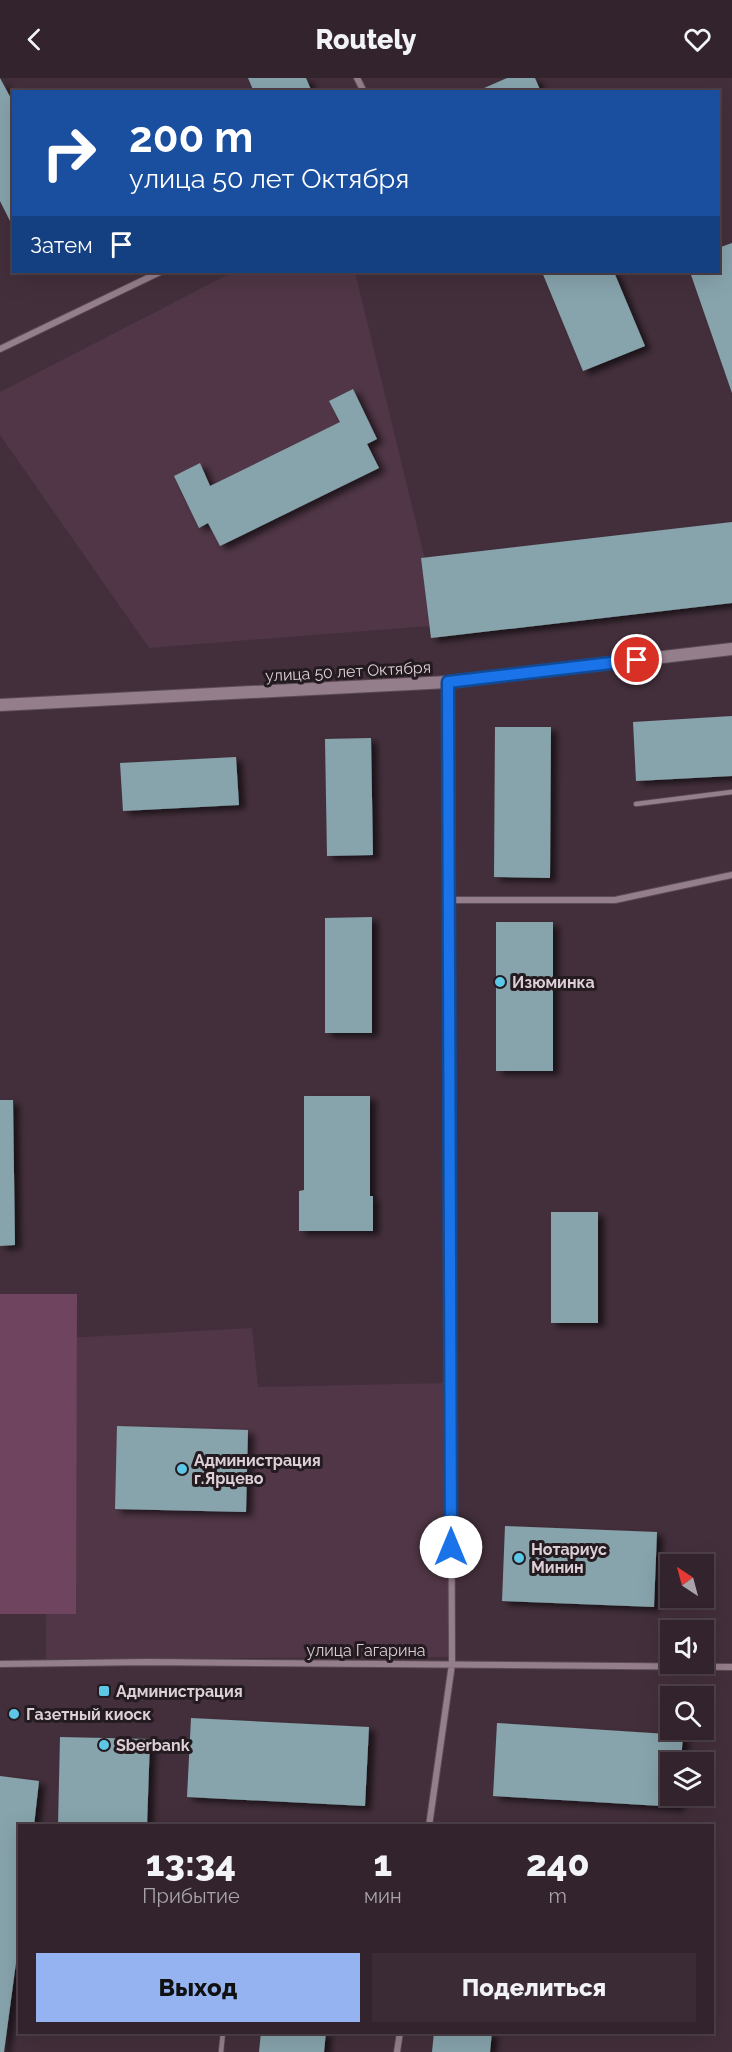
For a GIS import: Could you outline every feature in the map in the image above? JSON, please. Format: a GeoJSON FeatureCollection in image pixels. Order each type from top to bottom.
{"type":"FeatureCollection","features":[{"type":"Feature","properties":{"kind":"street"},"geometry":{"type":"LineString","coordinates":[[0,350],[158,273]]}},
{"type":"Feature","properties":{"kind":"street","name":"улица 50 лет Октября"},"geometry":{"type":"LineString","coordinates":[[0,705],[448,682],[732,649]]}},
{"type":"Feature","properties":{"kind":"street"},"geometry":{"type":"LineString","coordinates":[[429,1824],[452,1664],[448,682]]}},
{"type":"Feature","properties":{"kind":"street"},"geometry":{"type":"LineString","coordinates":[[449,900],[615,900],[732,875]]}},
{"type":"Feature","properties":{"kind":"street","name":"улица Гагарина"},"geometry":{"type":"LineString","coordinates":[[0,1664],[147,1662],[732,1667]]}},
{"type":"Feature","properties":{"kind":"street"},"geometry":{"type":"LineString","coordinates":[[398,2052],[400,2034]]}},
{"type":"Feature","properties":{"kind":"lane"},"geometry":{"type":"LineString","coordinates":[[636,804],[732,792]]}},
{"type":"Feature","properties":{"kind":"lane"},"geometry":{"type":"LineString","coordinates":[[221,2052],[223,2034]]}},
{"type":"Feature","properties":{"kind":"shaded area"},"geometry":{"type":"Polygon","coordinates":[[[231,273],[355,273],[441,625],[149,648],[0,435],[0,392],[231,273]]]}},
{"type":"Feature","properties":{"kind":"shaded area"},"geometry":{"type":"Polygon","coordinates":[[[0,1294],[77,1294],[76,1614],[0,1614],[0,1294]]]}},
{"type":"Feature","properties":{"kind":"shaded area"},"geometry":{"type":"Polygon","coordinates":[[[252,1328],[258,1387],[447,1383],[450,1657],[46,1659],[47,1339],[252,1328]]]}},
{"type":"Feature","properties":{"kind":"building"},"geometry":{"type":"Polygon","coordinates":[[[0,78],[12,100],[12,225],[0,201],[0,78]]]}},
{"type":"Feature","properties":{"kind":"building"},"geometry":{"type":"Polygon","coordinates":[[[248,78],[306,78],[311,90],[253,90],[248,78]]]}},
{"type":"Feature","properties":{"kind":"building"},"geometry":{"type":"Polygon","coordinates":[[[507,78],[535,78],[540,90],[480,90],[507,78]]]}},
{"type":"Feature","properties":{"kind":"building"},"geometry":{"type":"Polygon","coordinates":[[[732,243],[732,393],[690,273],[720,273],[720,247],[732,243]]]}},
{"type":"Feature","properties":{"kind":"building"},"geometry":{"type":"Polygon","coordinates":[[[542,273],[614,273],[645,346],[583,371],[542,273]]]}},
{"type":"Feature","properties":{"kind":"building"},"geometry":{"type":"Polygon","coordinates":[[[353,389],[377,439],[367,444],[379,468],[220,546],[208,523],[199,528],[174,476],[200,463],[210,486],[340,422],[329,401],[353,389]]]}},
{"type":"Feature","properties":{"kind":"building"},"geometry":{"type":"Polygon","coordinates":[[[732,522],[732,603],[431,638],[421,558],[732,522]]]}},
{"type":"Feature","properties":{"kind":"building"},"geometry":{"type":"Polygon","coordinates":[[[732,716],[732,776],[636,781],[633,722],[732,716]]]}},
{"type":"Feature","properties":{"kind":"building"},"geometry":{"type":"Polygon","coordinates":[[[495,727],[551,727],[550,878],[494,877],[495,727]]]}},
{"type":"Feature","properties":{"kind":"building"},"geometry":{"type":"Polygon","coordinates":[[[371,738],[373,855],[327,856],[325,739],[371,738]]]}},
{"type":"Feature","properties":{"kind":"building"},"geometry":{"type":"Polygon","coordinates":[[[236,757],[239,805],[123,811],[120,763],[236,757]]]}},
{"type":"Feature","properties":{"kind":"building"},"geometry":{"type":"Polygon","coordinates":[[[372,917],[372,1033],[325,1033],[325,918],[372,917]]]}},
{"type":"Feature","properties":{"kind":"building"},"geometry":{"type":"Polygon","coordinates":[[[496,922],[553,922],[553,1071],[496,1071],[496,922]]]}},
{"type":"Feature","properties":{"kind":"building"},"geometry":{"type":"Polygon","coordinates":[[[304,1096],[370,1096],[370,1196],[373,1196],[373,1231],[299,1231],[299,1191],[304,1190],[304,1096]]]}},
{"type":"Feature","properties":{"kind":"building"},"geometry":{"type":"Polygon","coordinates":[[[0,1100],[13,1100],[15,1245],[0,1246],[0,1100]]]}},
{"type":"Feature","properties":{"kind":"building"},"geometry":{"type":"Polygon","coordinates":[[[551,1212],[598,1212],[598,1323],[551,1323],[551,1212]]]}},
{"type":"Feature","properties":{"kind":"building","name":"Администрация г.Ярцево"},"geometry":{"type":"Polygon","coordinates":[[[117,1426],[248,1430],[246,1512],[115,1509],[117,1426]]]}},
{"type":"Feature","properties":{"kind":"building"},"geometry":{"type":"Polygon","coordinates":[[[505,1526],[657,1532],[654,1607],[502,1601],[505,1526]]]}},
{"type":"Feature","properties":{"kind":"building"},"geometry":{"type":"Polygon","coordinates":[[[191,1718],[369,1727],[365,1806],[187,1797],[191,1718]]]}},
{"type":"Feature","properties":{"kind":"building"},"geometry":{"type":"Polygon","coordinates":[[[497,1723],[660,1734],[660,1740],[683,1740],[682,1752],[660,1752],[660,1806],[493,1796],[497,1723]]]}},
{"type":"Feature","properties":{"kind":"building"},"geometry":{"type":"Polygon","coordinates":[[[60,1737],[150,1739],[147,1824],[58,1824],[60,1737]]]}},
{"type":"Feature","properties":{"kind":"building"},"geometry":{"type":"Polygon","coordinates":[[[0,1776],[39,1781],[34,1824],[18,1824],[18,1948],[4,2052],[0,2052],[0,1776]]]}},
{"type":"Feature","properties":{"kind":"building"},"geometry":{"type":"Polygon","coordinates":[[[261,2034],[326,2034],[324,2052],[259,2052],[261,2034]]]}},
{"type":"Feature","properties":{"kind":"building"},"geometry":{"type":"Polygon","coordinates":[[[434,2034],[492,2034],[490,2052],[432,2052],[434,2034]]]}},
{"type":"Feature","properties":{"kind":"place","name":"Изюминка"},"geometry":{"type":"Point","coordinates":[500,982]}},
{"type":"Feature","properties":{"kind":"place","name":"Администрация г.Ярцево"},"geometry":{"type":"Point","coordinates":[182,1469]}},
{"type":"Feature","properties":{"kind":"place","name":"Нотариус Минин"},"geometry":{"type":"Point","coordinates":[519,1558]}},
{"type":"Feature","properties":{"kind":"place","name":"Администрация"},"geometry":{"type":"Point","coordinates":[104,1691]}},
{"type":"Feature","properties":{"kind":"place","name":"Газетный киоск"},"geometry":{"type":"Point","coordinates":[14,1714]}},
{"type":"Feature","properties":{"kind":"place","name":"Sberbank"},"geometry":{"type":"Point","coordinates":[104,1745]}},
{"type":"Feature","properties":{"kind":"route"},"geometry":{"type":"LineString","coordinates":[[451,1547],[448,682],[637,660]]}}]}
